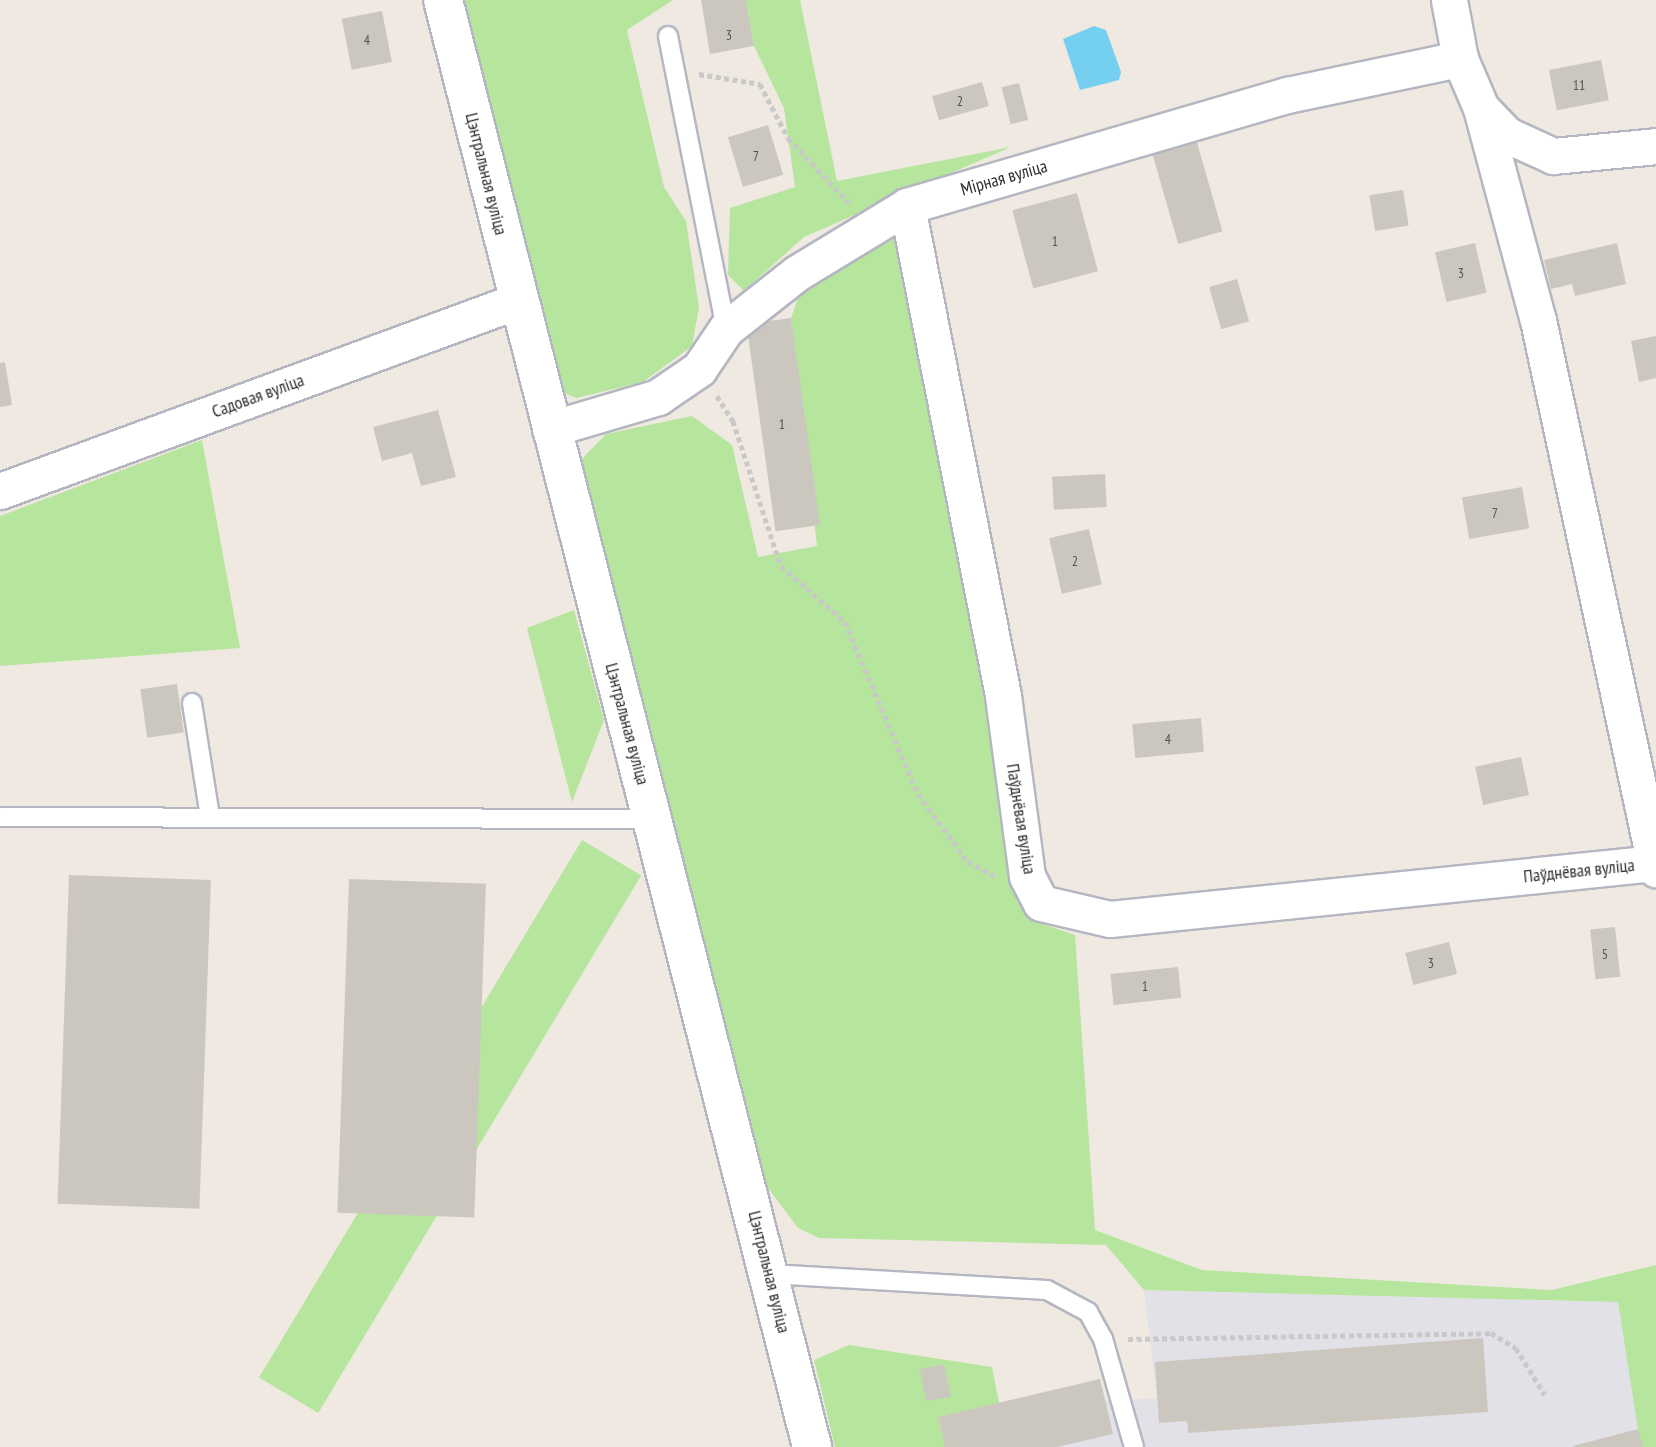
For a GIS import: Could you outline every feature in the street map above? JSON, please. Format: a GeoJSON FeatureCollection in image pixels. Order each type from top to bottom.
{"type":"FeatureCollection","features":[{"type":"Feature","properties":{"kind":"street","name":"Цэнтральная вуліца"},"geometry":{"type":"LineString","coordinates":[[443,0],[517,301],[770,1274],[812,1447]]}},
{"type":"Feature","properties":{"kind":"street"},"geometry":{"type":"LineString","coordinates":[[1449,0],[1460,59],[1481,108],[1538,320],[1656,865]]}},
{"type":"Feature","properties":{"kind":"street","name":"Мірная вуліца"},"geometry":{"type":"LineString","coordinates":[[550,429],[658,397],[699,369],[726,330],[873,224],[907,206],[1287,95],[1460,59]]}},
{"type":"Feature","properties":{"kind":"street"},"geometry":{"type":"LineString","coordinates":[[1481,108],[1507,135],[1553,156],[1656,146]]}},
{"type":"Feature","properties":{"kind":"street","name":"Паўднёвая вуліца"},"geometry":{"type":"LineString","coordinates":[[907,206],[1003,696],[1027,876],[1041,903],[1110,919],[1656,865]]}},
{"type":"Feature","properties":{"kind":"street","name":"Садовая вуліца"},"geometry":{"type":"LineString","coordinates":[[0,491],[517,301]]}},
{"type":"Feature","properties":{"kind":"lane"},"geometry":{"type":"LineString","coordinates":[[668,36],[726,330]]}},
{"type":"Feature","properties":{"kind":"lane"},"geometry":{"type":"LineString","coordinates":[[192,703],[210,817]]}},
{"type":"Feature","properties":{"kind":"lane"},"geometry":{"type":"LineString","coordinates":[[0,817],[652,819]]}},
{"type":"Feature","properties":{"kind":"lane"},"geometry":{"type":"LineString","coordinates":[[770,1274],[1046,1290],[1088,1312],[1103,1339],[1134,1447]]}},
{"type":"Feature","properties":{"kind":"path"},"geometry":{"type":"LineString","coordinates":[[668,36],[697,74],[761,84],[789,138],[823,181],[873,224]]}},
{"type":"Feature","properties":{"kind":"path"},"geometry":{"type":"LineString","coordinates":[[699,369],[733,421],[781,566],[845,622],[918,794],[968,862],[1041,903]]}},
{"type":"Feature","properties":{"kind":"path"},"geometry":{"type":"LineString","coordinates":[[1103,1339],[1491,1333],[1516,1348],[1545,1395]]}},
{"type":"Feature","properties":{"kind":"shaded area"},"geometry":{"type":"Polygon","coordinates":[[[1144,1290],[1618,1302],[1643,1447],[946,1447],[938,1417],[1100,1379],[1106,1401],[1157,1398],[1144,1290]]]}},
{"type":"Feature","properties":{"kind":"green space"},"geometry":{"type":"Polygon","coordinates":[[[463,0],[673,0],[627,30],[664,187],[686,221],[699,307],[692,346],[643,382],[576,398],[555,389],[463,0]]]}},
{"type":"Feature","properties":{"kind":"green space"},"geometry":{"type":"Polygon","coordinates":[[[746,0],[800,0],[837,181],[1011,147],[804,237],[744,291],[728,275],[730,208],[795,187],[784,108],[754,46],[746,0]]]}},
{"type":"Feature","properties":{"kind":"green space"},"geometry":{"type":"Polygon","coordinates":[[[894,239],[906,256],[991,695],[1012,889],[1034,921],[1075,935],[1095,1230],[1202,1270],[1552,1290],[1656,1265],[1656,1447],[1642,1447],[1618,1302],[1144,1290],[1106,1245],[819,1238],[798,1228],[768,1188],[581,491],[582,459],[606,434],[692,416],[732,445],[758,557],[817,546],[791,318],[801,289],[894,239]]]}},
{"type":"Feature","properties":{"kind":"green space"},"geometry":{"type":"Polygon","coordinates":[[[202,440],[240,648],[0,666],[0,516],[202,440]]]}},
{"type":"Feature","properties":{"kind":"green space"},"geometry":{"type":"Polygon","coordinates":[[[574,610],[604,720],[572,802],[527,628],[574,610]]]}},
{"type":"Feature","properties":{"kind":"green space"},"geometry":{"type":"Polygon","coordinates":[[[582,840],[641,876],[318,1413],[259,1377],[582,840]]]}},
{"type":"Feature","properties":{"kind":"green space"},"geometry":{"type":"Polygon","coordinates":[[[849,1345],[992,1367],[999,1403],[938,1417],[946,1447],[835,1447],[814,1360],[849,1345]]]}},
{"type":"Feature","properties":{"kind":"water"},"geometry":{"type":"Polygon","coordinates":[[[1094,26],[1106,30],[1121,72],[1119,80],[1080,90],[1063,39],[1094,26]]]}},
{"type":"Feature","properties":{"kind":"building"},"geometry":{"type":"Polygon","coordinates":[[[701,0],[746,0],[754,46],[710,54],[701,0]]]}},
{"type":"Feature","properties":{"kind":"building"},"geometry":{"type":"Polygon","coordinates":[[[382,11],[392,62],[352,70],[342,19],[382,11]]]}},
{"type":"Feature","properties":{"kind":"building"},"geometry":{"type":"Polygon","coordinates":[[[1601,60],[1609,100],[1557,110],[1549,70],[1601,60]]]}},
{"type":"Feature","properties":{"kind":"building"},"geometry":{"type":"Polygon","coordinates":[[[982,82],[989,106],[939,120],[932,96],[982,82]]]}},
{"type":"Feature","properties":{"kind":"building"},"geometry":{"type":"Polygon","coordinates":[[[1019,83],[1028,120],[1011,124],[1002,87],[1019,83]]]}},
{"type":"Feature","properties":{"kind":"building"},"geometry":{"type":"Polygon","coordinates":[[[768,125],[783,175],[743,187],[728,137],[768,125]]]}},
{"type":"Feature","properties":{"kind":"building"},"geometry":{"type":"Polygon","coordinates":[[[1196,139],[1222,231],[1178,244],[1152,152],[1196,139]]]}},
{"type":"Feature","properties":{"kind":"building"},"geometry":{"type":"Polygon","coordinates":[[[1403,190],[1409,226],[1375,231],[1369,195],[1403,190]]]}},
{"type":"Feature","properties":{"kind":"building"},"geometry":{"type":"Polygon","coordinates":[[[1077,193],[1098,271],[1033,289],[1012,210],[1077,193]]]}},
{"type":"Feature","properties":{"kind":"building"},"geometry":{"type":"Polygon","coordinates":[[[1475,243],[1486,293],[1447,302],[1435,252],[1475,243]]]}},
{"type":"Feature","properties":{"kind":"building"},"geometry":{"type":"Polygon","coordinates":[[[1617,243],[1626,284],[1575,296],[1572,284],[1551,289],[1544,260],[1617,243]]]}},
{"type":"Feature","properties":{"kind":"building"},"geometry":{"type":"Polygon","coordinates":[[[1237,279],[1249,321],[1221,329],[1209,287],[1237,279]]]}},
{"type":"Feature","properties":{"kind":"building"},"geometry":{"type":"Polygon","coordinates":[[[791,318],[820,525],[776,531],[746,324],[791,318]]]}},
{"type":"Feature","properties":{"kind":"building"},"geometry":{"type":"Polygon","coordinates":[[[1656,336],[1656,378],[1639,382],[1631,341],[1656,336]]]}},
{"type":"Feature","properties":{"kind":"building"},"geometry":{"type":"Polygon","coordinates":[[[5,362],[12,405],[0,407],[0,363],[5,362]]]}},
{"type":"Feature","properties":{"kind":"building"},"geometry":{"type":"Polygon","coordinates":[[[438,410],[456,477],[421,486],[412,453],[382,461],[373,427],[438,410]]]}},
{"type":"Feature","properties":{"kind":"building"},"geometry":{"type":"Polygon","coordinates":[[[1105,474],[1107,507],[1054,510],[1052,477],[1105,474]]]}},
{"type":"Feature","properties":{"kind":"building"},"geometry":{"type":"Polygon","coordinates":[[[1522,487],[1529,528],[1469,539],[1462,498],[1522,487]]]}},
{"type":"Feature","properties":{"kind":"building"},"geometry":{"type":"Polygon","coordinates":[[[1089,529],[1102,585],[1062,594],[1049,538],[1089,529]]]}},
{"type":"Feature","properties":{"kind":"building"},"geometry":{"type":"Polygon","coordinates":[[[177,684],[184,733],[147,738],[140,689],[177,684]]]}},
{"type":"Feature","properties":{"kind":"building"},"geometry":{"type":"Polygon","coordinates":[[[1201,718],[1204,752],[1135,758],[1132,724],[1201,718]]]}},
{"type":"Feature","properties":{"kind":"building"},"geometry":{"type":"Polygon","coordinates":[[[1521,757],[1529,795],[1483,805],[1475,767],[1521,757]]]}},
{"type":"Feature","properties":{"kind":"building"},"geometry":{"type":"Polygon","coordinates":[[[69,875],[211,880],[199,1209],[58,1204],[69,875]]]}},
{"type":"Feature","properties":{"kind":"building"},"geometry":{"type":"Polygon","coordinates":[[[349,879],[486,884],[474,1218],[337,1213],[349,879]]]}},
{"type":"Feature","properties":{"kind":"building"},"geometry":{"type":"Polygon","coordinates":[[[1615,927],[1620,977],[1595,979],[1590,930],[1615,927]]]}},
{"type":"Feature","properties":{"kind":"building"},"geometry":{"type":"Polygon","coordinates":[[[1449,942],[1457,974],[1413,985],[1405,953],[1449,942]]]}},
{"type":"Feature","properties":{"kind":"building"},"geometry":{"type":"Polygon","coordinates":[[[1178,967],[1181,998],[1114,1005],[1110,974],[1178,967]]]}},
{"type":"Feature","properties":{"kind":"building"},"geometry":{"type":"Polygon","coordinates":[[[1483,1338],[1488,1412],[1188,1433],[1187,1421],[1159,1423],[1155,1362],[1483,1338]]]}},
{"type":"Feature","properties":{"kind":"building"},"geometry":{"type":"Polygon","coordinates":[[[944,1364],[951,1396],[926,1401],[920,1369],[944,1364]]]}},
{"type":"Feature","properties":{"kind":"building"},"geometry":{"type":"Polygon","coordinates":[[[1100,1379],[1113,1434],[1057,1447],[945,1447],[938,1417],[1100,1379]]]}},
{"type":"Feature","properties":{"kind":"building"},"geometry":{"type":"Polygon","coordinates":[[[1638,1429],[1643,1447],[1573,1447],[1573,1446],[1638,1429]]]}}]}
